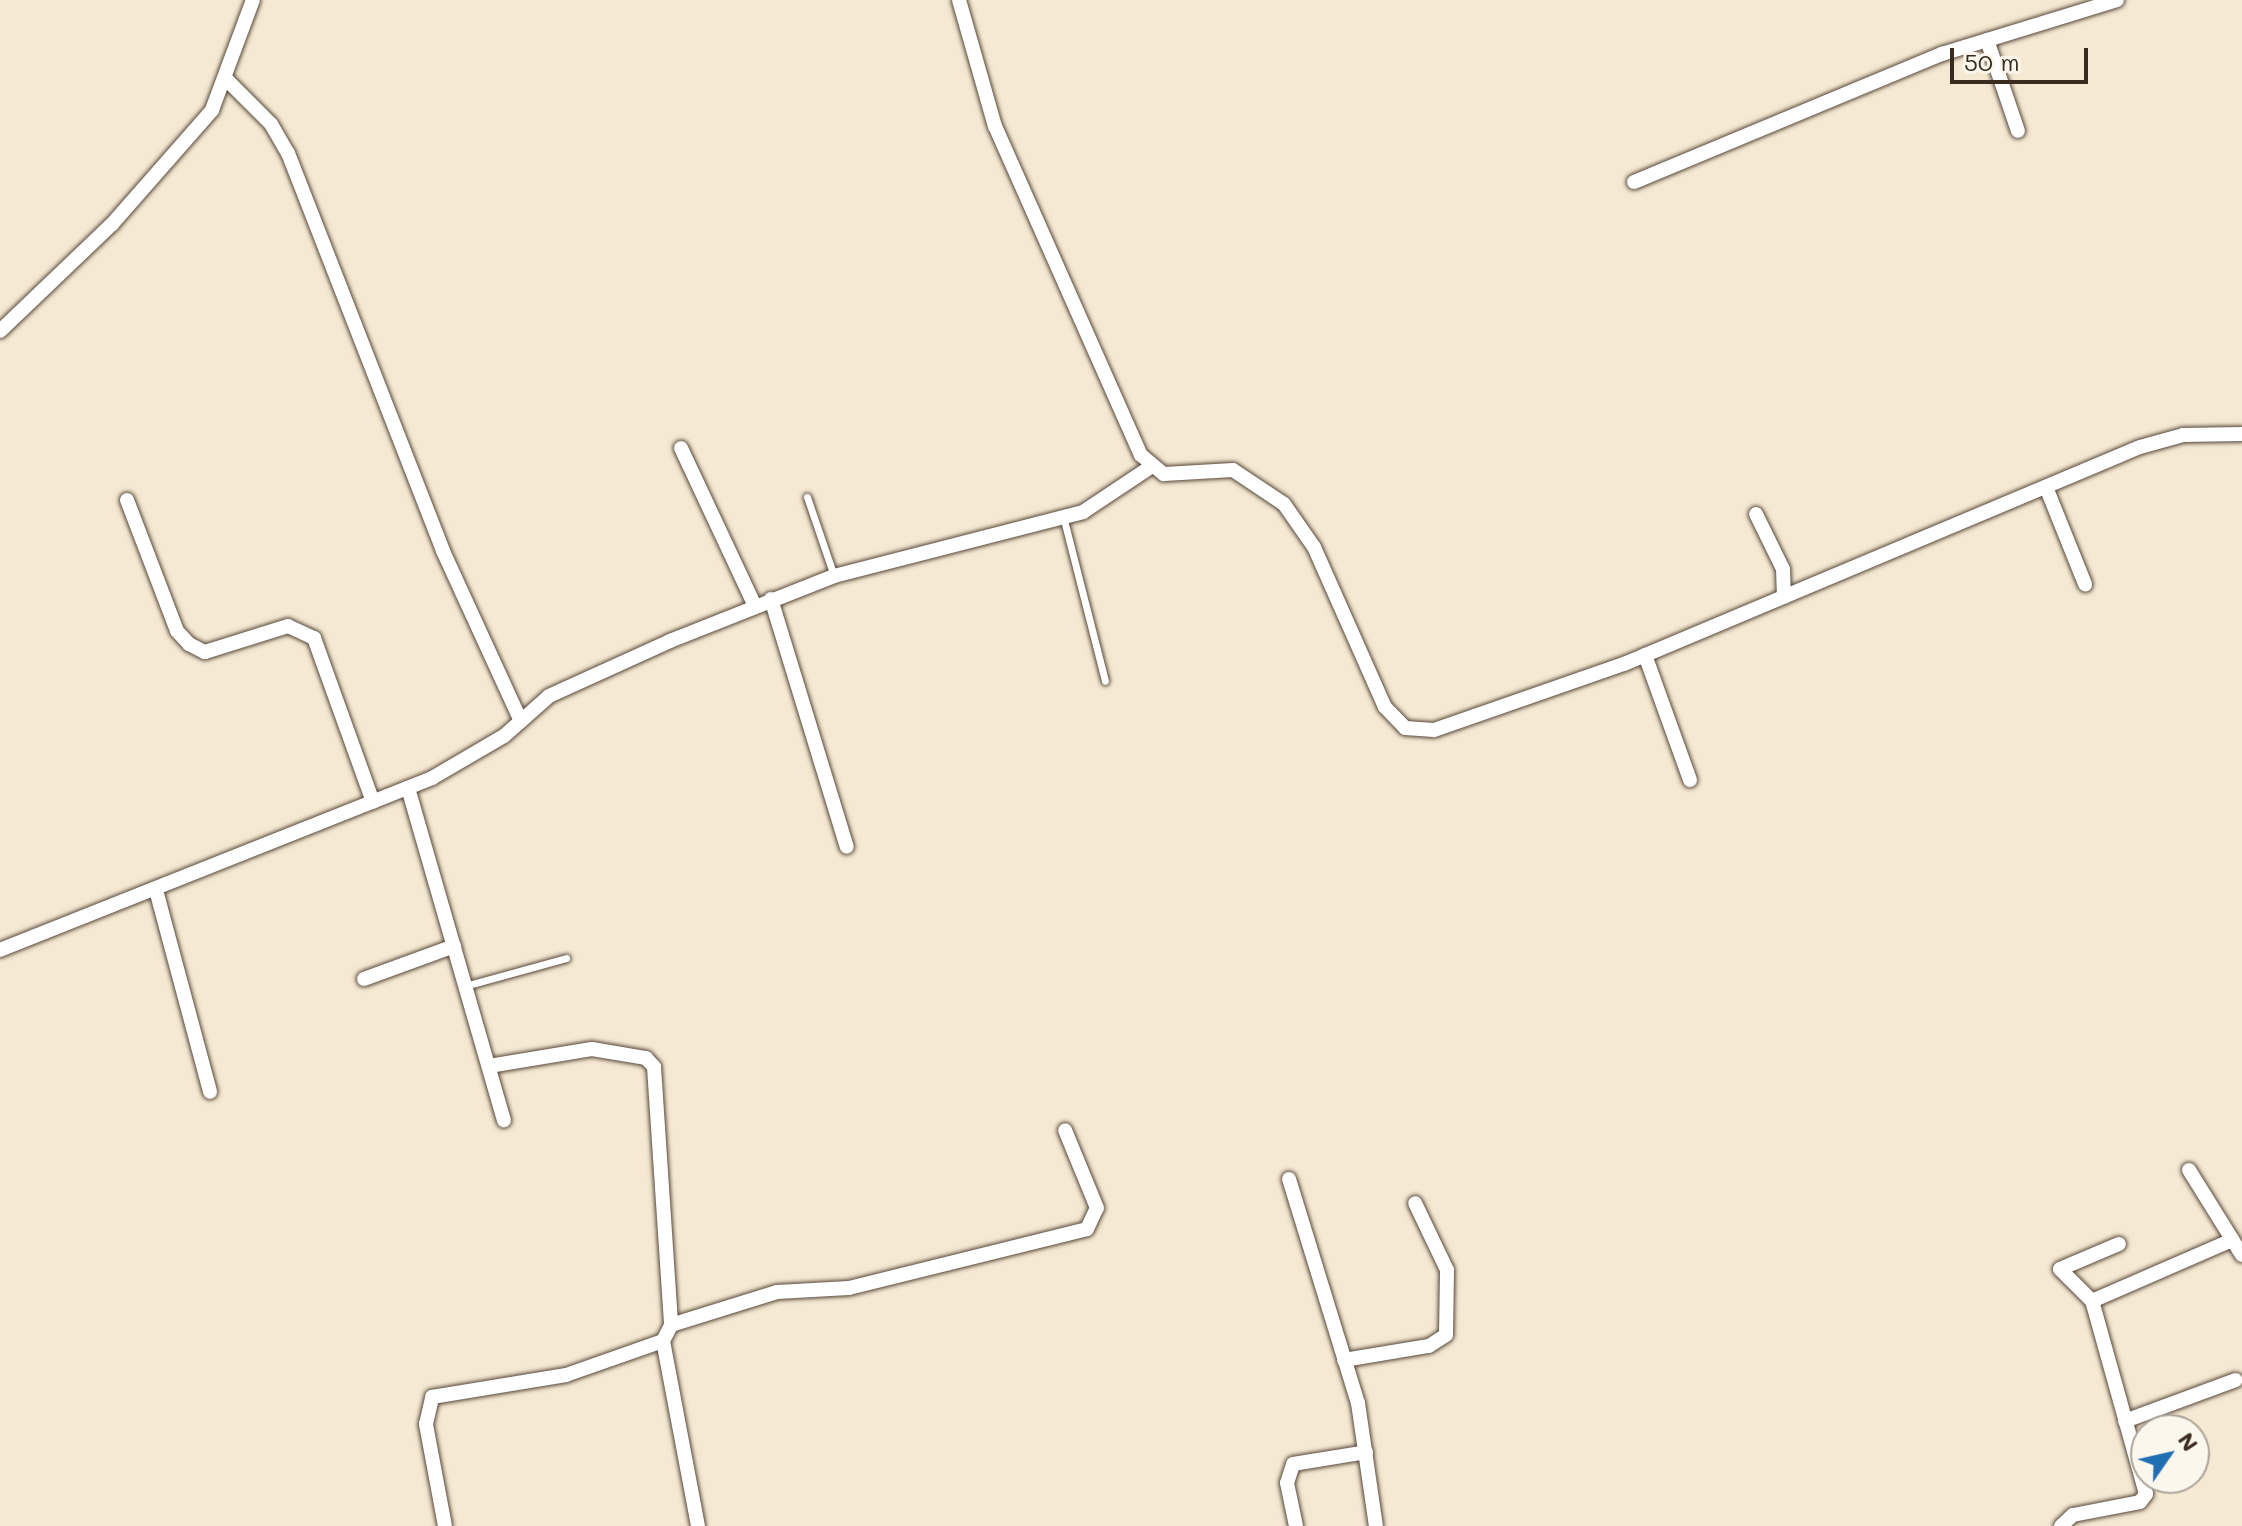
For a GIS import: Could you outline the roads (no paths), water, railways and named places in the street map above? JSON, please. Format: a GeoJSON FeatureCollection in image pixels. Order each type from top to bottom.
{"type":"FeatureCollection","features":[{"type":"Feature","properties":{"kind":"street"},"geometry":{"type":"LineString","coordinates":[[0,331],[188,141],[227,80],[253,0]]}},
{"type":"Feature","properties":{"kind":"street"},"geometry":{"type":"LineString","coordinates":[[959,0],[1010,162],[1123,418],[1152,466],[1176,476],[1233,470],[1284,504],[1314,547],[1385,707],[1405,728],[1434,730],[1645,655],[2046,487],[2169,439],[2242,434]]}},
{"type":"Feature","properties":{"kind":"street"},"geometry":{"type":"LineString","coordinates":[[1634,182],[1987,40],[2117,0]]}},
{"type":"Feature","properties":{"kind":"street"},"geometry":{"type":"LineString","coordinates":[[1987,40],[2018,131]]}},
{"type":"Feature","properties":{"kind":"street"},"geometry":{"type":"LineString","coordinates":[[227,80],[262,114],[288,153],[437,538],[521,721]]}},
{"type":"Feature","properties":{"kind":"street"},"geometry":{"type":"LineString","coordinates":[[681,448],[755,606]]}},
{"type":"Feature","properties":{"kind":"street"},"geometry":{"type":"LineString","coordinates":[[0,950],[408,788],[473,757],[574,683],[771,599],[834,576],[1063,516],[1110,498],[1152,466]]}},
{"type":"Feature","properties":{"kind":"street"},"geometry":{"type":"LineString","coordinates":[[2046,487],[2085,584]]}},
{"type":"Feature","properties":{"kind":"street"},"geometry":{"type":"LineString","coordinates":[[127,500],[177,631],[189,644],[205,652],[288,626],[314,638],[373,802]]}},
{"type":"Feature","properties":{"kind":"street"},"geometry":{"type":"LineString","coordinates":[[1756,514],[1783,569],[1784,597]]}},
{"type":"Feature","properties":{"kind":"street"},"geometry":{"type":"LineString","coordinates":[[771,599],[847,847]]}},
{"type":"Feature","properties":{"kind":"street"},"geometry":{"type":"LineString","coordinates":[[1645,655],[1690,780]]}},
{"type":"Feature","properties":{"kind":"street"},"geometry":{"type":"LineString","coordinates":[[408,788],[504,1120]]}},
{"type":"Feature","properties":{"kind":"street"},"geometry":{"type":"LineString","coordinates":[[156,890],[210,1092]]}},
{"type":"Feature","properties":{"kind":"street"},"geometry":{"type":"LineString","coordinates":[[364,979],[454,946]]}},
{"type":"Feature","properties":{"kind":"street"},"geometry":{"type":"LineString","coordinates":[[489,1066],[592,1049],[646,1058],[654,1067],[671,1325],[663,1341],[698,1526]]}},
{"type":"Feature","properties":{"kind":"street"},"geometry":{"type":"LineString","coordinates":[[671,1325],[777,1292],[849,1288],[1087,1229],[1097,1208],[1065,1130]]}},
{"type":"Feature","properties":{"kind":"street"},"geometry":{"type":"LineString","coordinates":[[2189,1170],[2242,1255]]}},
{"type":"Feature","properties":{"kind":"street"},"geometry":{"type":"LineString","coordinates":[[1289,1179],[1344,1360],[1366,1452],[1376,1526]]}},
{"type":"Feature","properties":{"kind":"street"},"geometry":{"type":"LineString","coordinates":[[1344,1360],[1429,1346],[1446,1335],[1447,1270],[1415,1203]]}},
{"type":"Feature","properties":{"kind":"street"},"geometry":{"type":"LineString","coordinates":[[2092,1301],[2232,1240]]}},
{"type":"Feature","properties":{"kind":"street"},"geometry":{"type":"LineString","coordinates":[[2061,1526],[2073,1515],[2140,1502],[2146,1494],[2092,1301],[2060,1269],[2119,1244]]}},
{"type":"Feature","properties":{"kind":"street"},"geometry":{"type":"LineString","coordinates":[[445,1526],[426,1424],[432,1397],[566,1375],[663,1341]]}},
{"type":"Feature","properties":{"kind":"street"},"geometry":{"type":"LineString","coordinates":[[2125,1421],[2236,1380]]}},
{"type":"Feature","properties":{"kind":"street"},"geometry":{"type":"LineString","coordinates":[[1296,1526],[1287,1483],[1293,1464],[1366,1452]]}},
{"type":"Feature","properties":{"kind":"lane"},"geometry":{"type":"LineString","coordinates":[[807,497],[834,576]]}},
{"type":"Feature","properties":{"kind":"lane"},"geometry":{"type":"LineString","coordinates":[[1063,516],[1105,681]]}},
{"type":"Feature","properties":{"kind":"lane"},"geometry":{"type":"LineString","coordinates":[[465,986],[566,958]]}}]}
